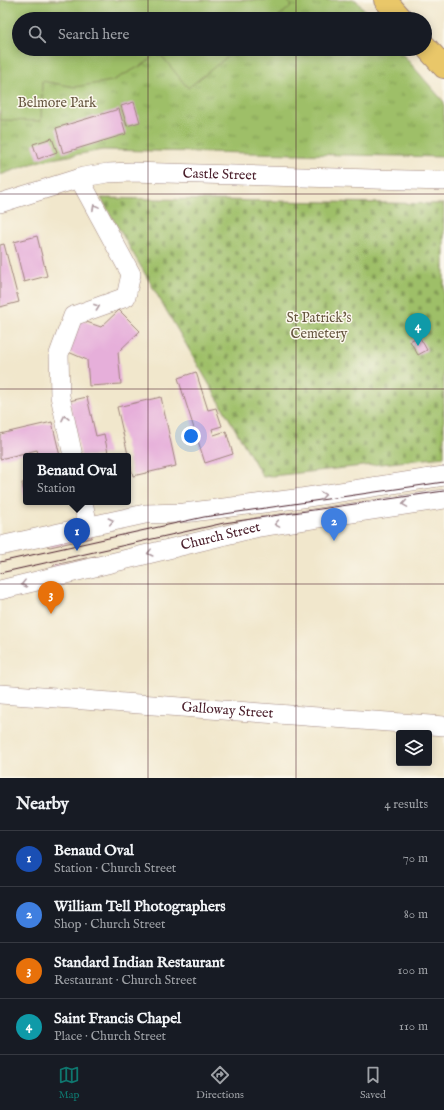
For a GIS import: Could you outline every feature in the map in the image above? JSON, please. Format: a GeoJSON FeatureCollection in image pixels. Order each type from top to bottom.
{"type":"FeatureCollection","features":[{"type":"Feature","properties":{"kind":"main road"},"geometry":{"type":"LineString","coordinates":[[385,0],[396,12]]}},
{"type":"Feature","properties":{"kind":"main road"},"geometry":{"type":"LineString","coordinates":[[432,54],[444,67]]}},
{"type":"Feature","properties":{"kind":"street","name":"Castle Street"},"geometry":{"type":"LineString","coordinates":[[0,203],[79,178],[108,173],[130,172],[444,180]]}},
{"type":"Feature","properties":{"kind":"street"},"geometry":{"type":"LineString","coordinates":[[72,453],[60,396],[59,354],[73,316],[126,297],[131,274],[79,178]]}},
{"type":"Feature","properties":{"kind":"street","name":"Church Street"},"geometry":{"type":"LineString","coordinates":[[0,546],[145,514],[184,513],[295,499],[444,476]]}},
{"type":"Feature","properties":{"kind":"street","name":"Church Street"},"geometry":{"type":"LineString","coordinates":[[0,590],[259,527],[444,499]]}},
{"type":"Feature","properties":{"kind":"street"},"geometry":{"type":"LineString","coordinates":[[84,505],[88,526]]}},
{"type":"Feature","properties":{"kind":"street","name":"Galloway Street"},"geometry":{"type":"LineString","coordinates":[[3,697],[444,726]]}},
{"type":"Feature","properties":{"kind":"green space","name":"Belmore Park"},"geometry":{"type":"Polygon","coordinates":[[[0,0],[356,0],[366,12],[12,12],[12,56],[404,56],[444,102],[444,157],[103,150],[40,161],[0,175],[0,0]]]}},
{"type":"Feature","properties":{"kind":"green space"},"geometry":{"type":"Polygon","coordinates":[[[0,0],[287,0],[292,6],[284,12],[12,12],[12,56],[152,56],[146,63],[112,81],[75,87],[42,81],[41,121],[0,120],[0,0]]]}},
{"type":"Feature","properties":{"kind":"green space"},"geometry":{"type":"Polygon","coordinates":[[[162,56],[228,56],[188,88],[162,56]]]}},
{"type":"Feature","properties":{"kind":"green space","name":"St Patrick's Cemetery"},"geometry":{"type":"Polygon","coordinates":[[[101,198],[444,204],[444,457],[263,477],[101,198]]]}},
{"type":"Feature","properties":{"kind":"building"},"geometry":{"type":"Polygon","coordinates":[[[134,102],[140,122],[127,126],[121,106],[134,102]]]}},
{"type":"Feature","properties":{"kind":"building"},"geometry":{"type":"Polygon","coordinates":[[[119,109],[126,134],[63,153],[56,128],[119,109]]]}},
{"type":"Feature","properties":{"kind":"building"},"geometry":{"type":"Polygon","coordinates":[[[52,138],[57,152],[38,159],[33,144],[52,138]]]}},
{"type":"Feature","properties":{"kind":"building"},"geometry":{"type":"Polygon","coordinates":[[[37,236],[47,276],[24,282],[14,242],[37,236]]]}},
{"type":"Feature","properties":{"kind":"building"},"geometry":{"type":"Polygon","coordinates":[[[4,244],[19,302],[0,307],[0,245],[4,244]]]}},
{"type":"Feature","properties":{"kind":"building"},"geometry":{"type":"Polygon","coordinates":[[[119,310],[140,331],[118,352],[121,384],[89,386],[87,360],[66,351],[78,319],[101,327],[119,310]]]}},
{"type":"Feature","properties":{"kind":"building"},"geometry":{"type":"Polygon","coordinates":[[[419,336],[427,350],[418,355],[410,341],[419,336]]]}},
{"type":"Feature","properties":{"kind":"building"},"geometry":{"type":"Polygon","coordinates":[[[196,372],[208,410],[216,408],[222,426],[212,429],[214,435],[226,431],[233,454],[205,463],[178,378],[196,372]]]}},
{"type":"Feature","properties":{"kind":"building"},"geometry":{"type":"Polygon","coordinates":[[[87,397],[96,436],[104,434],[108,453],[80,453],[69,401],[87,397]]]}},
{"type":"Feature","properties":{"kind":"building"},"geometry":{"type":"Polygon","coordinates":[[[161,397],[176,466],[133,476],[131,467],[131,453],[128,453],[117,407],[161,397]]]}},
{"type":"Feature","properties":{"kind":"building"},"geometry":{"type":"Polygon","coordinates":[[[52,422],[59,453],[38,453],[37,450],[0,459],[0,434],[52,422]]]}},
{"type":"Feature","properties":{"kind":"building"},"geometry":{"type":"Polygon","coordinates":[[[93,534],[91,538],[50,547],[47,546],[47,544],[93,534]]]}},
{"type":"Feature","properties":{"kind":"building"},"geometry":{"type":"Polygon","coordinates":[[[95,556],[98,558],[52,568],[54,565],[95,556]]]}},
{"type":"Feature","properties":{"kind":"tram line"},"geometry":{"type":"LineString","coordinates":[[0,562],[204,517],[444,482]]}},
{"type":"Feature","properties":{"kind":"tram line"},"geometry":{"type":"LineString","coordinates":[[0,573],[224,523],[444,491]]}},
{"type":"Feature","properties":{"kind":"place","name":"Saint Francis Chapel"},"geometry":{"type":"Point","coordinates":[418,346]}},
{"type":"Feature","properties":{"kind":"place","name":"William Tell Photographers"},"geometry":{"type":"Point","coordinates":[334,541]}},
{"type":"Feature","properties":{"kind":"place","name":"Benaud Oval"},"geometry":{"type":"Point","coordinates":[77,551]}},
{"type":"Feature","properties":{"kind":"place","name":"Standard Indian Restaurant"},"geometry":{"type":"Point","coordinates":[51,614]}}]}
